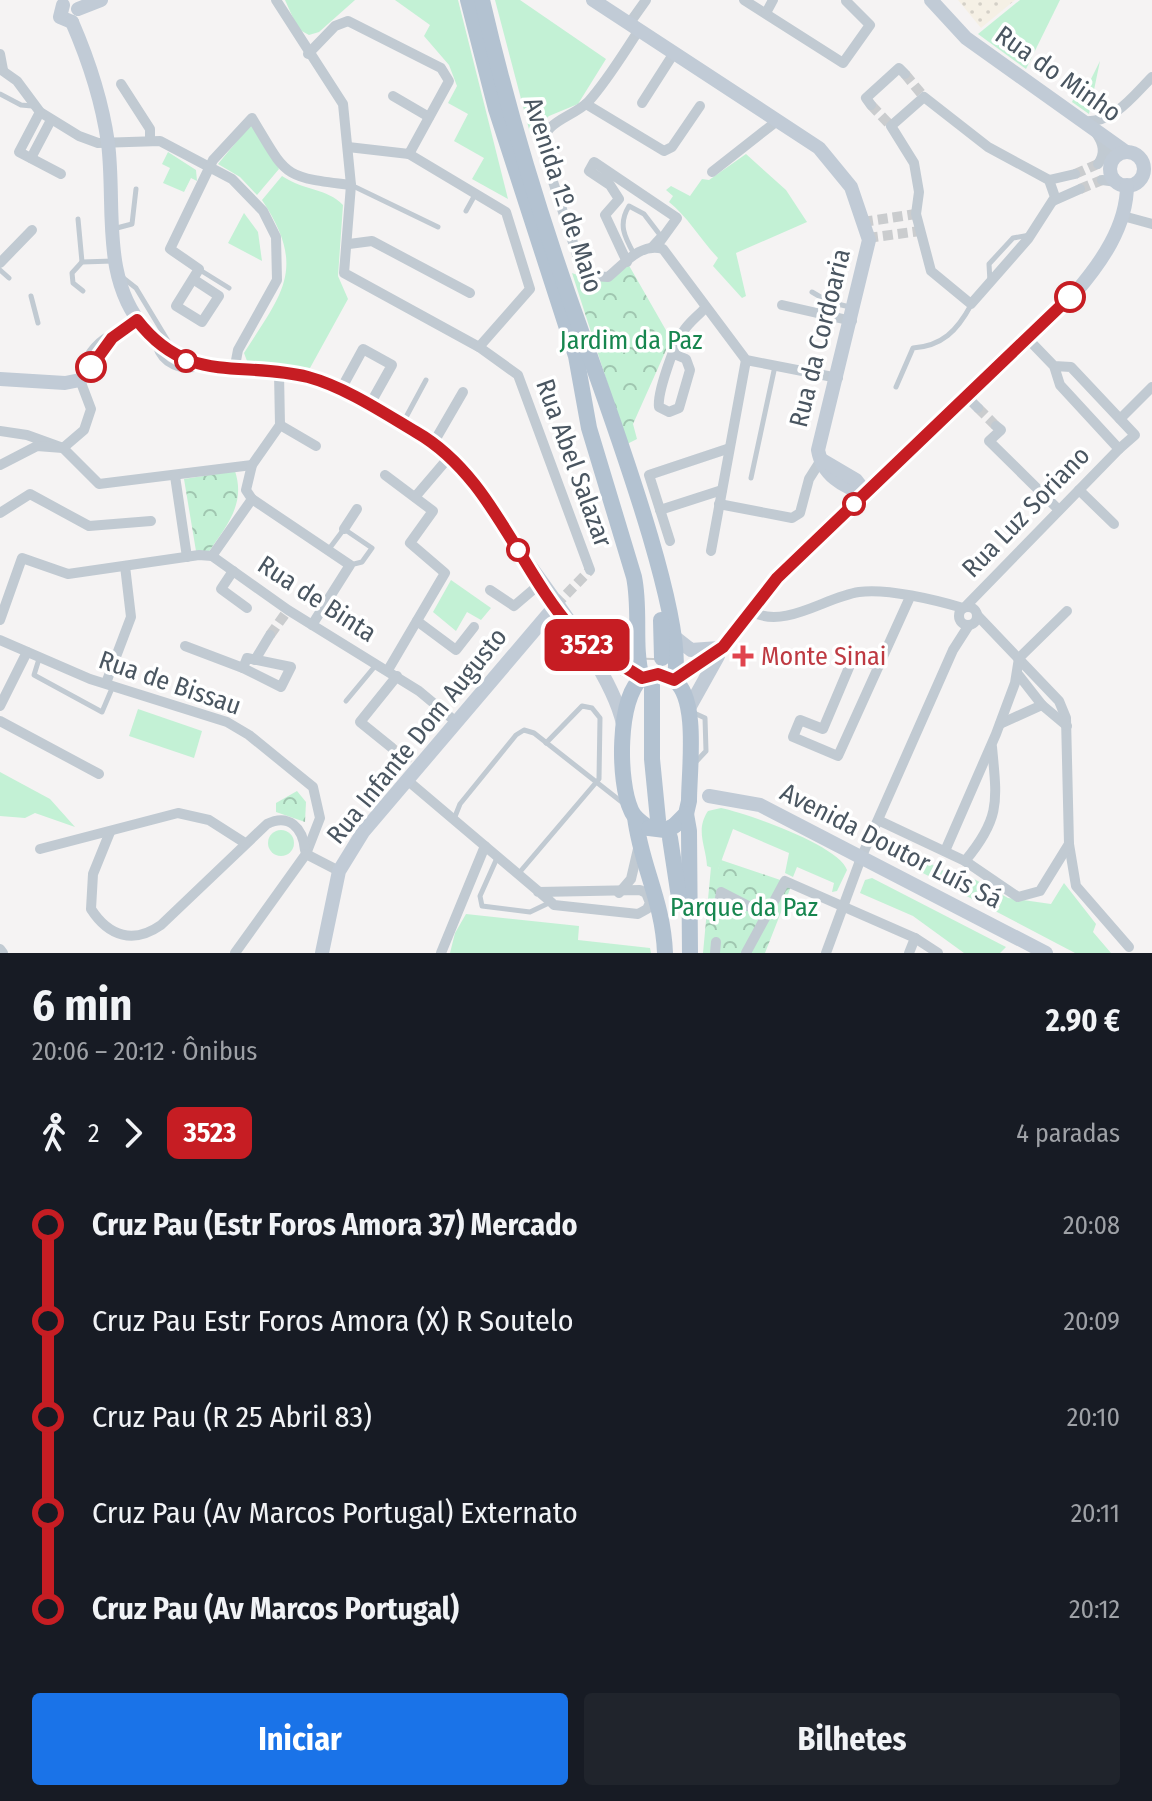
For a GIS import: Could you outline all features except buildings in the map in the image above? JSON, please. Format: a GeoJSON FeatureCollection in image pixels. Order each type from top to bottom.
{"type":"FeatureCollection","features":[{"type":"Feature","properties":{"kind":"main road"},"geometry":{"type":"LineString","coordinates":[[61,2],[60,17],[75,16],[101,0]]}},
{"type":"Feature","properties":{"kind":"main road","name":"Avenida 1º de Maio"},"geometry":{"type":"LineString","coordinates":[[468,0],[504,134],[576,356],[589,428],[634,577],[640,639],[638,657],[657,681],[678,660],[672,635],[637,499],[520,142],[482,0]]}},
{"type":"Feature","properties":{"kind":"main road","name":"Rua da Cordoaria"},"geometry":{"type":"LineString","coordinates":[[593,0],[819,148],[851,187],[869,240],[854,314],[819,443],[821,460]]}},
{"type":"Feature","properties":{"kind":"main road","name":"Rua do Minho"},"geometry":{"type":"LineString","coordinates":[[931,0],[966,38],[1087,124],[1120,156],[1136,155],[1147,159]]}},
{"type":"Feature","properties":{"kind":"main road"},"geometry":{"type":"LineString","coordinates":[[75,16],[95,83],[108,143],[115,266],[137,320],[152,337],[175,354],[205,367],[309,378],[340,391],[434,442],[450,456],[556,605],[610,687],[624,724]]}},
{"type":"Feature","properties":{"kind":"main road"},"geometry":{"type":"LineString","coordinates":[[689,710],[723,647],[777,578],[866,493],[972,402],[1027,338],[1087,279],[1123,216],[1111,173],[1120,156]]}},
{"type":"Feature","properties":{"kind":"main road"},"geometry":{"type":"LineString","coordinates":[[1115,182],[1141,178],[1147,159]]}},
{"type":"Feature","properties":{"kind":"main road"},"geometry":{"type":"LineString","coordinates":[[0,379],[57,383],[80,380],[121,330],[137,320]]}},
{"type":"Feature","properties":{"kind":"main road"},"geometry":{"type":"LineString","coordinates":[[576,356],[642,574],[658,658],[657,591],[580,330]]}},
{"type":"Feature","properties":{"kind":"main road"},"geometry":{"type":"LineString","coordinates":[[821,460],[856,480],[866,493]]}},
{"type":"Feature","properties":{"kind":"main road"},"geometry":{"type":"LineString","coordinates":[[821,460],[842,494],[839,519]]}},
{"type":"Feature","properties":{"kind":"main road"},"geometry":{"type":"LineString","coordinates":[[834,479],[866,493]]}},
{"type":"Feature","properties":{"kind":"main road","name":"Rua Infante Dom Augusto"},"geometry":{"type":"LineString","coordinates":[[322,953],[339,871],[363,832],[411,770],[556,605]]}},
{"type":"Feature","properties":{"kind":"main road"},"geometry":{"type":"LineString","coordinates":[[571,628],[607,661],[685,691],[689,710],[689,769],[659,824],[639,846],[659,899],[665,953]]}},
{"type":"Feature","properties":{"kind":"main road"},"geometry":{"type":"LineString","coordinates":[[672,635],[691,650],[723,647]]}},
{"type":"Feature","properties":{"kind":"main road"},"geometry":{"type":"LineString","coordinates":[[607,661],[626,657],[640,639]]}},
{"type":"Feature","properties":{"kind":"main road"},"geometry":{"type":"LineString","coordinates":[[683,953],[659,824],[624,756],[627,696],[723,647]]}},
{"type":"Feature","properties":{"kind":"main road"},"geometry":{"type":"LineString","coordinates":[[657,681],[661,767],[659,824],[674,953]]}},
{"type":"Feature","properties":{"kind":"main road"},"geometry":{"type":"LineString","coordinates":[[659,824],[709,796],[689,769]]}},
{"type":"Feature","properties":{"kind":"main road","name":"Avenida Doutor Luís Sá"},"geometry":{"type":"LineString","coordinates":[[709,796],[760,805],[1046,953]]}},
{"type":"Feature","properties":{"kind":"main road"},"geometry":{"type":"LineString","coordinates":[[659,824],[689,831],[690,953]]}},
{"type":"Feature","properties":{"kind":"street"},"geometry":{"type":"LineString","coordinates":[[276,0],[343,104],[351,185],[349,244],[372,241],[470,293]]}},
{"type":"Feature","properties":{"kind":"street"},"geometry":{"type":"LineString","coordinates":[[631,258],[605,215],[619,199],[610,185],[589,171],[594,162],[677,218],[652,247],[631,258],[608,277],[592,276],[580,264],[542,148],[542,139],[552,126],[586,104],[634,27],[646,0]]}},
{"type":"Feature","properties":{"kind":"street"},"geometry":{"type":"LineString","coordinates":[[744,0],[843,63],[870,25],[846,1]]}},
{"type":"Feature","properties":{"kind":"street"},"geometry":{"type":"LineString","coordinates":[[766,13],[773,0]]}},
{"type":"Feature","properties":{"kind":"street"},"geometry":{"type":"LineString","coordinates":[[308,54],[335,26],[348,21],[441,68],[449,81],[409,154]]}},
{"type":"Feature","properties":{"kind":"street"},"geometry":{"type":"LineString","coordinates":[[642,103],[674,53]]}},
{"type":"Feature","properties":{"kind":"street"},"geometry":{"type":"LineString","coordinates":[[0,54],[1,69],[17,81],[37,109],[86,140],[108,143],[150,140],[167,144],[232,179],[254,199],[271,224],[278,252],[274,289],[238,350],[234,371]]}},
{"type":"Feature","properties":{"kind":"street"},"geometry":{"type":"LineString","coordinates":[[871,105],[866,98],[899,68],[905,74]]}},
{"type":"Feature","properties":{"kind":"street"},"geometry":{"type":"LineString","coordinates":[[1087,124],[1118,111],[1152,77]]}},
{"type":"Feature","properties":{"kind":"street"},"geometry":{"type":"LineString","coordinates":[[121,84],[150,129],[150,140]]}},
{"type":"Feature","properties":{"kind":"street"},"geometry":{"type":"LineString","coordinates":[[393,96],[429,117]]}},
{"type":"Feature","properties":{"kind":"street"},"geometry":{"type":"LineString","coordinates":[[924,97],[969,134],[1049,180],[1055,197],[1053,201],[1031,235],[971,304],[931,271],[916,214],[919,192],[914,163],[891,126],[924,97]]}},
{"type":"Feature","properties":{"kind":"street"},"geometry":{"type":"LineString","coordinates":[[586,104],[664,151],[672,147],[700,106]]}},
{"type":"Feature","properties":{"kind":"street"},"geometry":{"type":"LineString","coordinates":[[37,109],[19,152],[61,174]]}},
{"type":"Feature","properties":{"kind":"street"},"geometry":{"type":"LineString","coordinates":[[1098,164],[1118,111]]}},
{"type":"Feature","properties":{"kind":"street"},"geometry":{"type":"LineString","coordinates":[[196,274],[170,249],[210,167],[252,118],[283,169],[306,180],[351,185]]}},
{"type":"Feature","properties":{"kind":"street"},"geometry":{"type":"LineString","coordinates":[[31,158],[51,120]]}},
{"type":"Feature","properties":{"kind":"street"},"geometry":{"type":"LineString","coordinates":[[712,172],[777,121]]}},
{"type":"Feature","properties":{"kind":"street"},"geometry":{"type":"LineString","coordinates":[[348,147],[409,154],[501,206],[509,218],[530,289],[479,347]]}},
{"type":"Feature","properties":{"kind":"street"},"geometry":{"type":"LineString","coordinates":[[1049,180],[1075,174]]}},
{"type":"Feature","properties":{"kind":"street"},"geometry":{"type":"LineString","coordinates":[[1053,201],[1080,189]]}},
{"type":"Feature","properties":{"kind":"street"},"geometry":{"type":"LineString","coordinates":[[1123,216],[1152,224]]}},
{"type":"Feature","properties":{"kind":"street"},"geometry":{"type":"LineString","coordinates":[[0,263],[32,230]]}},
{"type":"Feature","properties":{"kind":"street","name":"Rua Abel Salazar"},"geometry":{"type":"LineString","coordinates":[[349,244],[344,273],[348,278],[479,347],[518,375],[590,570]]}},
{"type":"Feature","properties":{"kind":"street"},"geometry":{"type":"LineString","coordinates":[[652,247],[670,256],[705,308],[746,360],[838,378]]}},
{"type":"Feature","properties":{"kind":"street"},"geometry":{"type":"LineString","coordinates":[[782,305],[854,314]]}},
{"type":"Feature","properties":{"kind":"street"},"geometry":{"type":"LineString","coordinates":[[674,354],[690,364],[687,386],[679,408],[663,411],[658,401],[674,354],[683,330],[705,308]]}},
{"type":"Feature","properties":{"kind":"street"},"geometry":{"type":"LineString","coordinates":[[1027,338],[1054,366],[1071,367],[1120,419],[1152,387]]}},
{"type":"Feature","properties":{"kind":"street"},"geometry":{"type":"LineString","coordinates":[[340,391],[363,349],[392,365],[369,406]]}},
{"type":"Feature","properties":{"kind":"street"},"geometry":{"type":"LineString","coordinates":[[711,551],[727,449],[746,360]]}},
{"type":"Feature","properties":{"kind":"street","name":"Rua Luz Soriano"},"geometry":{"type":"LineString","coordinates":[[1054,366],[1060,385],[1119,449]]}},
{"type":"Feature","properties":{"kind":"street"},"geometry":{"type":"LineString","coordinates":[[0,620],[22,558],[68,574],[212,556],[249,494],[252,465],[280,425],[279,373]]}},
{"type":"Feature","properties":{"kind":"street"},"geometry":{"type":"LineString","coordinates":[[0,465],[37,446],[63,448],[84,430],[91,409],[80,380]]}},
{"type":"Feature","properties":{"kind":"street"},"geometry":{"type":"LineString","coordinates":[[434,442],[463,392]]}},
{"type":"Feature","properties":{"kind":"street","name":"Rua Luz Soriano"},"geometry":{"type":"LineString","coordinates":[[752,612],[778,618],[860,592],[935,600],[962,612],[1135,435],[1120,419]]}},
{"type":"Feature","properties":{"kind":"street"},"geometry":{"type":"LineString","coordinates":[[280,425],[316,446]]}},
{"type":"Feature","properties":{"kind":"street"},"geometry":{"type":"LineString","coordinates":[[996,426],[1001,430],[989,441],[1059,510]]}},
{"type":"Feature","properties":{"kind":"street"},"geometry":{"type":"LineString","coordinates":[[0,431],[27,435],[63,448],[99,484],[252,465]]}},
{"type":"Feature","properties":{"kind":"street"},"geometry":{"type":"LineString","coordinates":[[670,541],[649,475],[727,449]]}},
{"type":"Feature","properties":{"kind":"street"},"geometry":{"type":"LineString","coordinates":[[415,497],[450,456]]}},
{"type":"Feature","properties":{"kind":"street","name":"Rua da Cordoaria"},"geometry":{"type":"LineString","coordinates":[[719,504],[784,518],[800,513],[809,479],[821,460]]}},
{"type":"Feature","properties":{"kind":"street"},"geometry":{"type":"LineString","coordinates":[[385,475],[433,511],[410,543],[445,573],[392,673],[360,722],[391,747]]}},
{"type":"Feature","properties":{"kind":"street"},"geometry":{"type":"LineString","coordinates":[[175,476],[187,557]]}},
{"type":"Feature","properties":{"kind":"street"},"geometry":{"type":"LineString","coordinates":[[660,510],[722,490]]}},
{"type":"Feature","properties":{"kind":"street"},"geometry":{"type":"LineString","coordinates":[[1079,490],[1114,524]]}},
{"type":"Feature","properties":{"kind":"street"},"geometry":{"type":"LineString","coordinates":[[0,513],[30,494],[89,526],[151,521]]}},
{"type":"Feature","properties":{"kind":"street"},"geometry":{"type":"LineString","coordinates":[[249,494],[350,565],[312,625]]}},
{"type":"Feature","properties":{"kind":"street"},"geometry":{"type":"LineString","coordinates":[[344,529],[357,509]]}},
{"type":"Feature","properties":{"kind":"street","name":"Rua de Binta"},"geometry":{"type":"LineString","coordinates":[[212,556],[312,625],[392,673],[455,721]]}},
{"type":"Feature","properties":{"kind":"street"},"geometry":{"type":"LineString","coordinates":[[110,684],[131,617],[125,566]]}},
{"type":"Feature","properties":{"kind":"street","name":"Rua de Binta"},"geometry":{"type":"LineString","coordinates":[[233,571],[221,589],[247,608]]}},
{"type":"Feature","properties":{"kind":"street"},"geometry":{"type":"LineString","coordinates":[[490,590],[514,606],[541,583]]}},
{"type":"Feature","properties":{"kind":"street"},"geometry":{"type":"LineString","coordinates":[[879,666],[853,658],[823,729],[800,720],[793,737],[838,756],[879,666],[910,597]]}},
{"type":"Feature","properties":{"kind":"street"},"geometry":{"type":"LineString","coordinates":[[953,650],[973,621],[973,608],[962,612]]}},
{"type":"Feature","properties":{"kind":"street"},"geometry":{"type":"LineString","coordinates":[[945,851],[991,745],[1017,673],[1019,658],[1067,611]]}},
{"type":"Feature","properties":{"kind":"street"},"geometry":{"type":"LineString","coordinates":[[962,612],[986,627],[1059,701],[1067,726],[1069,844],[1076,886],[1129,947]]}},
{"type":"Feature","properties":{"kind":"street"},"geometry":{"type":"LineString","coordinates":[[826,953],[861,858],[880,821],[953,650],[962,612]]}},
{"type":"Feature","properties":{"kind":"street"},"geometry":{"type":"LineString","coordinates":[[417,621],[456,650],[474,627]]}},
{"type":"Feature","properties":{"kind":"street"},"geometry":{"type":"LineString","coordinates":[[255,660],[270,635]]}},
{"type":"Feature","properties":{"kind":"street","name":"Rua de Bissau"},"geometry":{"type":"LineString","coordinates":[[0,640],[110,684],[227,722],[313,787],[320,818],[306,854],[235,953]]}},
{"type":"Feature","properties":{"kind":"street"},"geometry":{"type":"LineString","coordinates":[[185,646],[243,668],[281,687],[291,667],[247,658],[243,668]]}},
{"type":"Feature","properties":{"kind":"street"},"geometry":{"type":"LineString","coordinates":[[0,706],[27,652]]}},
{"type":"Feature","properties":{"kind":"street"},"geometry":{"type":"LineString","coordinates":[[1017,673],[1042,705],[1067,726]]}},
{"type":"Feature","properties":{"kind":"street"},"geometry":{"type":"LineString","coordinates":[[999,724],[1042,705]]}},
{"type":"Feature","properties":{"kind":"street"},"geometry":{"type":"LineString","coordinates":[[0,721],[99,774]]}},
{"type":"Feature","properties":{"kind":"street"},"geometry":{"type":"LineString","coordinates":[[965,861],[988,833],[995,805],[991,745]]}},
{"type":"Feature","properties":{"kind":"street"},"geometry":{"type":"LineString","coordinates":[[411,770],[454,820],[538,892],[551,902],[562,907],[638,914],[649,906],[643,891],[619,893],[560,889],[538,892]]}},
{"type":"Feature","properties":{"kind":"street"},"geometry":{"type":"LineString","coordinates":[[40,849],[178,813],[193,814],[249,839]]}},
{"type":"Feature","properties":{"kind":"street"},"geometry":{"type":"LineString","coordinates":[[110,832],[93,874],[91,909],[110,932],[132,937],[145,935],[161,925],[267,824],[285,820],[300,830],[306,854],[339,871]]}},
{"type":"Feature","properties":{"kind":"street"},"geometry":{"type":"LineString","coordinates":[[880,821],[965,861],[1018,897],[1040,891],[1069,844]]}},
{"type":"Feature","properties":{"kind":"street"},"geometry":{"type":"LineString","coordinates":[[441,953],[485,846]]}},
{"type":"Feature","properties":{"kind":"street"},"geometry":{"type":"LineString","coordinates":[[619,893],[631,879],[639,846]]}},
{"type":"Feature","properties":{"kind":"street"},"geometry":{"type":"LineString","coordinates":[[746,953],[764,914],[785,881],[845,905],[915,938],[938,953]]}},
{"type":"Feature","properties":{"kind":"street"},"geometry":{"type":"LineString","coordinates":[[718,910],[721,892],[764,914]]}},
{"type":"Feature","properties":{"kind":"street"},"geometry":{"type":"LineString","coordinates":[[909,953],[915,938]]}},
{"type":"Feature","properties":{"kind":"lane"},"geometry":{"type":"LineString","coordinates":[[0,94],[37,109]]}},
{"type":"Feature","properties":{"kind":"lane"},"geometry":{"type":"LineString","coordinates":[[351,185],[438,227]]}},
{"type":"Feature","properties":{"kind":"lane"},"geometry":{"type":"LineString","coordinates":[[112,229],[132,224],[136,189]]}},
{"type":"Feature","properties":{"kind":"lane"},"geometry":{"type":"LineString","coordinates":[[466,211],[476,192]]}},
{"type":"Feature","properties":{"kind":"lane"},"geometry":{"type":"LineString","coordinates":[[631,258],[622,218],[629,206],[644,214],[660,235],[652,247]]}},
{"type":"Feature","properties":{"kind":"lane"},"geometry":{"type":"LineString","coordinates":[[78,219],[82,262],[72,273],[73,283],[83,291]]}},
{"type":"Feature","properties":{"kind":"lane"},"geometry":{"type":"LineString","coordinates":[[82,262],[115,266],[136,288],[168,337],[175,354]]}},
{"type":"Feature","properties":{"kind":"lane"},"geometry":{"type":"LineString","coordinates":[[0,270],[9,278]]}},
{"type":"Feature","properties":{"kind":"lane"},"geometry":{"type":"LineString","coordinates":[[196,274],[229,288]]}},
{"type":"Feature","properties":{"kind":"lane"},"geometry":{"type":"LineString","coordinates":[[812,292],[854,314]]}},
{"type":"Feature","properties":{"kind":"lane"},"geometry":{"type":"LineString","coordinates":[[31,296],[38,323]]}},
{"type":"Feature","properties":{"kind":"lane"},"geometry":{"type":"LineString","coordinates":[[896,387],[913,348],[939,344],[963,320],[971,304]]}},
{"type":"Feature","properties":{"kind":"lane"},"geometry":{"type":"LineString","coordinates":[[152,337],[158,355],[171,366],[189,372],[205,367]]}},
{"type":"Feature","properties":{"kind":"lane"},"geometry":{"type":"LineString","coordinates":[[751,478],[775,366]]}},
{"type":"Feature","properties":{"kind":"lane"},"geometry":{"type":"LineString","coordinates":[[403,424],[426,380]]}},
{"type":"Feature","properties":{"kind":"lane"},"geometry":{"type":"LineString","coordinates":[[328,550],[344,529],[372,548],[362,562],[350,565]]}},
{"type":"Feature","properties":{"kind":"lane"},"geometry":{"type":"LineString","coordinates":[[39,658],[34,675],[102,712],[110,684]]}},
{"type":"Feature","properties":{"kind":"lane","name":"Rua de Binta"},"geometry":{"type":"LineString","coordinates":[[346,701],[377,664]]}},
{"type":"Feature","properties":{"kind":"lane"},"geometry":{"type":"LineString","coordinates":[[518,874],[596,784],[600,773],[600,718],[592,708],[582,706],[546,743]]}},
{"type":"Feature","properties":{"kind":"lane"},"geometry":{"type":"LineString","coordinates":[[454,820],[460,804],[520,732],[534,733],[596,784],[659,824]]}},
{"type":"Feature","properties":{"kind":"lane"},"geometry":{"type":"LineString","coordinates":[[498,857],[480,896],[482,906],[530,912],[551,902]]}},
{"type":"Feature","properties":{"kind":"green space"},"geometry":{"type":"Polygon","coordinates":[[[285,0],[355,0],[319,32],[309,35],[298,29],[285,0]]]}},
{"type":"Feature","properties":{"kind":"green space"},"geometry":{"type":"Polygon","coordinates":[[[395,0],[458,0],[508,199],[472,179],[484,158],[454,141],[468,114],[448,103],[457,86],[449,65],[424,36],[430,25],[395,0]]]}},
{"type":"Feature","properties":{"kind":"green space"},"geometry":{"type":"Polygon","coordinates":[[[495,0],[520,0],[606,59],[578,104],[549,116],[530,133],[495,0]]]}},
{"type":"Feature","properties":{"kind":"green space"},"geometry":{"type":"Polygon","coordinates":[[[1020,0],[1060,0],[1026,69],[978,34],[1020,0]]]}},
{"type":"Feature","properties":{"kind":"green space"},"geometry":{"type":"Polygon","coordinates":[[[1100,61],[1089,114],[1072,102],[1082,80],[1089,83],[1100,61]]]}},
{"type":"Feature","properties":{"kind":"green space"},"geometry":{"type":"Polygon","coordinates":[[[252,123],[279,169],[257,195],[240,177],[218,164],[252,123]]]}},
{"type":"Feature","properties":{"kind":"green space"},"geometry":{"type":"Polygon","coordinates":[[[168,152],[196,170],[197,181],[191,178],[184,192],[163,183],[170,168],[162,164],[168,152]]]}},
{"type":"Feature","properties":{"kind":"green space"},"geometry":{"type":"Polygon","coordinates":[[[746,154],[786,190],[807,222],[736,253],[746,296],[742,298],[713,266],[718,258],[669,202],[673,196],[666,190],[671,186],[690,196],[702,179],[709,180],[746,154]]]}},
{"type":"Feature","properties":{"kind":"green space"},"geometry":{"type":"Polygon","coordinates":[[[282,176],[330,195],[343,205],[338,276],[348,299],[310,368],[247,361],[244,353],[270,313],[284,279],[284,244],[262,200],[282,176]]]}},
{"type":"Feature","properties":{"kind":"green space"},"geometry":{"type":"Polygon","coordinates":[[[244,213],[258,232],[262,261],[228,243],[244,213]]]}},
{"type":"Feature","properties":{"kind":"green space","name":"Jardim da Paz"},"geometry":{"type":"Polygon","coordinates":[[[627,262],[671,339],[633,424],[637,439],[627,444],[572,273],[600,278],[627,262]]]}},
{"type":"Feature","properties":{"kind":"green space"},"geometry":{"type":"Polygon","coordinates":[[[235,471],[238,494],[232,515],[208,553],[196,551],[184,479],[235,471]]]}},
{"type":"Feature","properties":{"kind":"green space"},"geometry":{"type":"Polygon","coordinates":[[[451,580],[491,608],[481,620],[467,612],[456,631],[433,612],[451,580]]]}},
{"type":"Feature","properties":{"kind":"green space"},"geometry":{"type":"Polygon","coordinates":[[[138,709],[202,731],[194,758],[129,736],[138,709]]]}},
{"type":"Feature","properties":{"kind":"green space"},"geometry":{"type":"Polygon","coordinates":[[[0,772],[50,799],[75,827],[35,813],[25,818],[0,816],[0,772]]]}},
{"type":"Feature","properties":{"kind":"green space"},"geometry":{"type":"Polygon","coordinates":[[[297,791],[306,802],[305,822],[276,812],[276,803],[297,791]]]}},
{"type":"Feature","properties":{"kind":"green space"},"geometry":{"type":"Polygon","coordinates":[[[721,808],[770,823],[828,851],[847,870],[837,891],[832,892],[834,883],[797,867],[793,877],[785,873],[789,853],[733,829],[718,870],[707,866],[702,825],[708,811],[721,808]]]}},
{"type":"Feature","properties":{"kind":"green space"},"geometry":{"type":"Polygon","coordinates":[[[281,830],[290,834],[294,843],[290,852],[281,856],[272,852],[268,843],[272,834],[281,830]]]}},
{"type":"Feature","properties":{"kind":"green space"},"geometry":{"type":"Polygon","coordinates":[[[882,837],[962,881],[967,875],[1008,898],[1051,904],[1064,883],[1096,924],[1093,932],[1111,953],[1075,953],[879,850],[882,837]]]}},
{"type":"Feature","properties":{"kind":"green space","name":"Parque da Paz"},"geometry":{"type":"Polygon","coordinates":[[[721,860],[792,884],[765,953],[703,953],[711,867],[718,869],[721,860]]]}},
{"type":"Feature","properties":{"kind":"green space"},"geometry":{"type":"Polygon","coordinates":[[[872,878],[1006,947],[1000,953],[964,953],[913,916],[860,893],[865,880],[872,878]]]}},
{"type":"Feature","properties":{"kind":"green space"},"geometry":{"type":"Polygon","coordinates":[[[466,914],[579,926],[578,940],[650,948],[651,953],[450,953],[455,933],[466,914]]]}},
{"type":"Feature","properties":{"kind":"sand"},"geometry":{"type":"Polygon","coordinates":[[[958,0],[1015,0],[981,28],[958,0]]]}},
{"type":"Feature","properties":{"kind":"tunnel"},"geometry":{"type":"LineString","coordinates":[[905,74],[924,97]]}},
{"type":"Feature","properties":{"kind":"tunnel"},"geometry":{"type":"LineString","coordinates":[[871,105],[891,126]]}},
{"type":"Feature","properties":{"kind":"tunnel"},"geometry":{"type":"LineString","coordinates":[[1075,174],[1098,164]]}},
{"type":"Feature","properties":{"kind":"tunnel"},"geometry":{"type":"LineString","coordinates":[[1080,189],[1102,180]]}},
{"type":"Feature","properties":{"kind":"tunnel"},"geometry":{"type":"LineString","coordinates":[[863,222],[916,214]]}},
{"type":"Feature","properties":{"kind":"tunnel"},"geometry":{"type":"LineString","coordinates":[[868,238],[920,231]]}},
{"type":"Feature","properties":{"kind":"tunnel"},"geometry":{"type":"LineString","coordinates":[[978,408],[996,426]]}},
{"type":"Feature","properties":{"kind":"tunnel"},"geometry":{"type":"LineString","coordinates":[[556,605],[590,570]]}},
{"type":"Feature","properties":{"kind":"tunnel"},"geometry":{"type":"LineString","coordinates":[[270,635],[288,610]]}},
{"type":"Feature","properties":{"kind":"tunnel"},"geometry":{"type":"LineString","coordinates":[[652,684],[653,658]]}},
{"type":"Feature","properties":{"kind":"tunnel"},"geometry":{"type":"LineString","coordinates":[[391,747],[410,763]]}},
{"type":"Feature","properties":{"kind":"bus line","name":"3523"},"geometry":{"type":"LineString","coordinates":[[91,367],[112,338],[137,320],[152,337],[185,360],[220,370],[279,373],[323,382],[403,424],[434,442],[460,466],[571,628],[599,655],[642,678],[658,674],[674,680],[723,647],[739,631],[777,578],[1070,297]]}},
{"type":"Feature","properties":{"kind":"place","name":"Monte Sinai"},"geometry":{"type":"Point","coordinates":[743,656]}}]}
